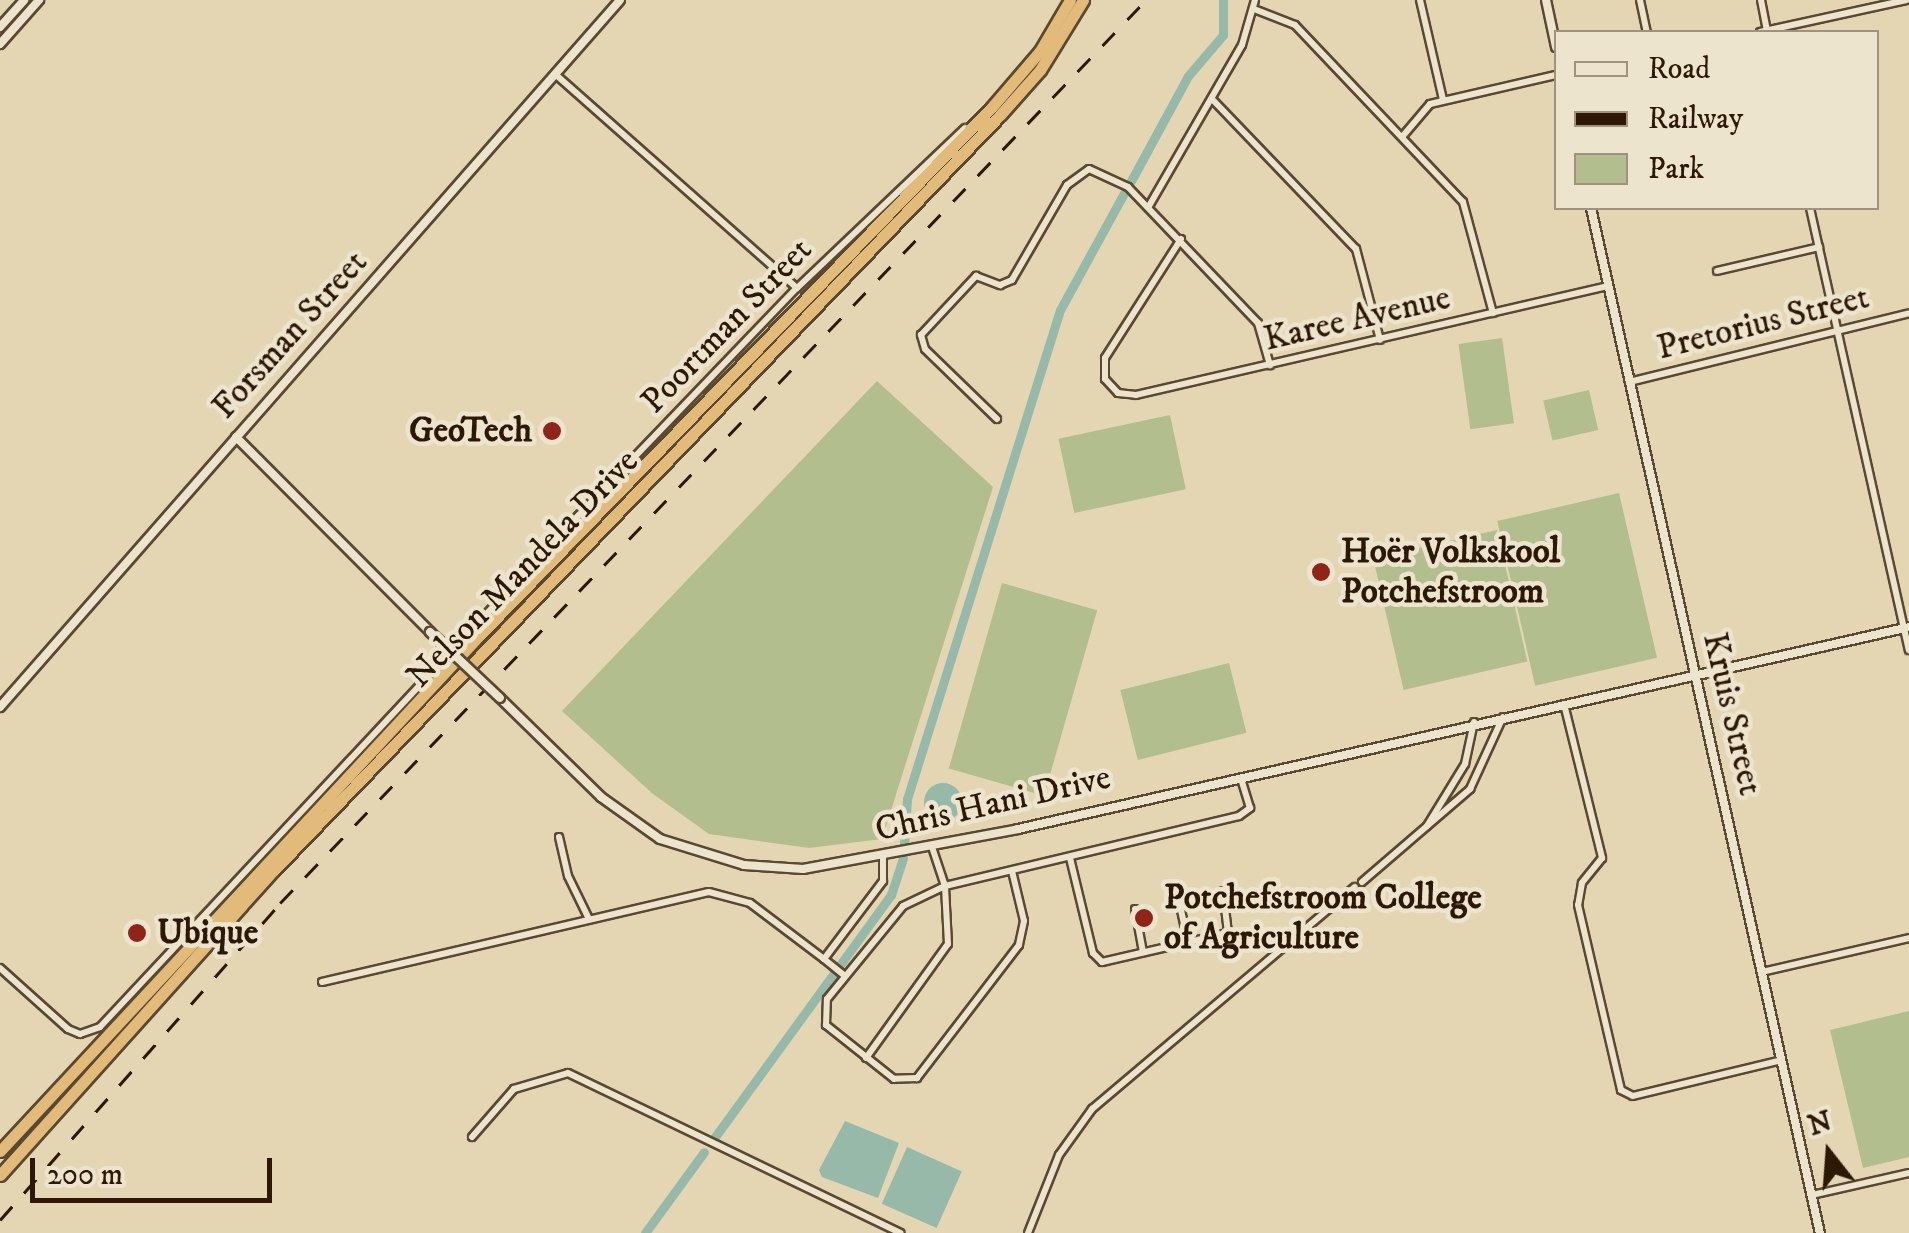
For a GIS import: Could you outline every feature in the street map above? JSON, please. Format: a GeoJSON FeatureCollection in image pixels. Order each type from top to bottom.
{"type":"FeatureCollection","features":[{"type":"Feature","properties":{"kind":"highway","name":"Nelson Mandela Drive"},"geometry":{"type":"LineString","coordinates":[[0,1151],[475,640],[991,108],[1040,51],[1070,0]]}},
{"type":"Feature","properties":{"kind":"highway","name":"Nelson Mandela Drive"},"geometry":{"type":"LineString","coordinates":[[0,1175],[274,870],[1000,115],[1040,70],[1084,0]]}},
{"type":"Feature","properties":{"kind":"street"},"geometry":{"type":"LineString","coordinates":[[0,27],[24,0]]}},
{"type":"Feature","properties":{"kind":"street"},"geometry":{"type":"LineString","coordinates":[[0,44],[39,0]]}},
{"type":"Feature","properties":{"kind":"street","name":"Forsman Street"},"geometry":{"type":"LineString","coordinates":[[0,707],[620,0]]}},
{"type":"Feature","properties":{"kind":"street"},"geometry":{"type":"LineString","coordinates":[[1420,0],[1443,100]]}},
{"type":"Feature","properties":{"kind":"street"},"geometry":{"type":"LineString","coordinates":[[1546,0],[1554,38]]}},
{"type":"Feature","properties":{"kind":"street"},"geometry":{"type":"LineString","coordinates":[[1640,0],[1647,30]]}},
{"type":"Feature","properties":{"kind":"street"},"geometry":{"type":"LineString","coordinates":[[1761,0],[1765,30]]}},
{"type":"Feature","properties":{"kind":"street"},"geometry":{"type":"LineString","coordinates":[[1774,30],[1906,0]]}},
{"type":"Feature","properties":{"kind":"street"},"geometry":{"type":"LineString","coordinates":[[1149,206],[1212,99],[1254,5],[1295,24],[1468,210],[1493,313]]}},
{"type":"Feature","properties":{"kind":"street"},"geometry":{"type":"LineString","coordinates":[[555,74],[797,288]]}},
{"type":"Feature","properties":{"kind":"street"},"geometry":{"type":"LineString","coordinates":[[1402,137],[1430,104],[1554,76]]}},
{"type":"Feature","properties":{"kind":"street"},"geometry":{"type":"LineString","coordinates":[[1212,99],[1356,248],[1380,340]]}},
{"type":"Feature","properties":{"kind":"street","name":"Poortman Street"},"geometry":{"type":"LineString","coordinates":[[0,968],[68,1029],[80,1034],[100,1027],[797,288],[933,154],[991,108]]}},
{"type":"Feature","properties":{"kind":"street"},"geometry":{"type":"LineString","coordinates":[[997,419],[926,349],[926,326],[976,276],[1000,285],[1012,280],[1080,173],[1099,171],[1149,206],[1258,322],[1270,365]]}},
{"type":"Feature","properties":{"kind":"street","name":"Kruis Street"},"geometry":{"type":"LineString","coordinates":[[1591,210],[1820,1233]]}},
{"type":"Feature","properties":{"kind":"street"},"geometry":{"type":"LineString","coordinates":[[1810,210],[1909,650]]}},
{"type":"Feature","properties":{"kind":"street","name":"Karee Avenue"},"geometry":{"type":"LineString","coordinates":[[1181,239],[1105,358],[1104,379],[1118,394],[1270,365],[1608,286]]}},
{"type":"Feature","properties":{"kind":"street"},"geometry":{"type":"LineString","coordinates":[[1717,271],[1819,247]]}},
{"type":"Feature","properties":{"kind":"street","name":"Pretorius Street"},"geometry":{"type":"LineString","coordinates":[[1629,382],[1909,312]]}},
{"type":"Feature","properties":{"kind":"street","name":"Chris Hani Drive"},"geometry":{"type":"LineString","coordinates":[[236,437],[601,797],[660,839],[720,860],[775,869],[882,858],[1906,627]]}},
{"type":"Feature","properties":{"kind":"street"},"geometry":{"type":"LineString","coordinates":[[1564,703],[1602,858],[1582,883],[1578,905],[1621,1090],[1633,1096],[1782,1060]]}},
{"type":"Feature","properties":{"kind":"street"},"geometry":{"type":"LineString","coordinates":[[1028,1233],[1059,1155],[1092,1108],[1421,836],[1470,790],[1503,716]]}},
{"type":"Feature","properties":{"kind":"street"},"geometry":{"type":"LineString","coordinates":[[1421,836],[1465,764],[1474,722]]}},
{"type":"Feature","properties":{"kind":"street"},"geometry":{"type":"LineString","coordinates":[[1012,871],[1023,934],[988,993],[911,1082],[900,1082],[822,1020],[822,1007],[839,971],[890,915],[945,886],[1245,814],[1250,803],[1241,777]]}},
{"type":"Feature","properties":{"kind":"street"},"geometry":{"type":"LineString","coordinates":[[559,837],[568,876],[589,919]]}},
{"type":"Feature","properties":{"kind":"street"},"geometry":{"type":"LineString","coordinates":[[866,1058],[945,952],[950,930],[945,886],[932,847]]}},
{"type":"Feature","properties":{"kind":"street"},"geometry":{"type":"LineString","coordinates":[[824,959],[883,881],[882,858]]}},
{"type":"Feature","properties":{"kind":"street"},"geometry":{"type":"LineString","coordinates":[[1070,858],[1096,960],[1230,930],[1223,891]]}},
{"type":"Feature","properties":{"kind":"street"},"geometry":{"type":"LineString","coordinates":[[322,982],[695,894],[728,894],[839,971]]}},
{"type":"Feature","properties":{"kind":"street"},"geometry":{"type":"LineString","coordinates":[[1179,901],[1188,942]]}},
{"type":"Feature","properties":{"kind":"street"},"geometry":{"type":"LineString","coordinates":[[1135,910],[1143,952]]}},
{"type":"Feature","properties":{"kind":"street"},"geometry":{"type":"LineString","coordinates":[[1762,972],[1909,938]]}},
{"type":"Feature","properties":{"kind":"street"},"geometry":{"type":"LineString","coordinates":[[472,1137],[514,1089],[568,1073],[900,1233]]}},
{"type":"Feature","properties":{"kind":"street"},"geometry":{"type":"LineString","coordinates":[[1812,1195],[1909,1173]]}},
{"type":"Feature","properties":{"kind":"green space"},"geometry":{"type":"Polygon","coordinates":[[[1502,338],[1514,423],[1470,429],[1458,344],[1502,338]]]}},
{"type":"Feature","properties":{"kind":"green space"},"geometry":{"type":"Polygon","coordinates":[[[877,381],[993,487],[882,839],[809,848],[709,834],[653,794],[562,711],[877,381]]]}},
{"type":"Feature","properties":{"kind":"green space"},"geometry":{"type":"Polygon","coordinates":[[[1589,390],[1598,430],[1552,441],[1543,401],[1589,390]]]}},
{"type":"Feature","properties":{"kind":"green space"},"geometry":{"type":"Polygon","coordinates":[[[1170,415],[1186,489],[1074,513],[1058,439],[1170,415]]]}},
{"type":"Feature","properties":{"kind":"green space"},"geometry":{"type":"Polygon","coordinates":[[[1619,493],[1657,658],[1535,686],[1497,521],[1619,493]]]}},
{"type":"Feature","properties":{"kind":"green space"},"geometry":{"type":"Polygon","coordinates":[[[1497,530],[1527,662],[1404,690],[1373,559],[1497,530]]]}},
{"type":"Feature","properties":{"kind":"green space"},"geometry":{"type":"Polygon","coordinates":[[[1002,583],[1097,610],[1044,796],[949,769],[1002,583]]]}},
{"type":"Feature","properties":{"kind":"green space"},"geometry":{"type":"Polygon","coordinates":[[[1229,663],[1246,733],[1138,760],[1120,690],[1229,663]]]}},
{"type":"Feature","properties":{"kind":"green space"},"geometry":{"type":"Polygon","coordinates":[[[1909,1011],[1909,1157],[1863,1168],[1830,1030],[1909,1011]]]}},
{"type":"Feature","properties":{"kind":"shaded area"},"geometry":{"type":"Polygon","coordinates":[[[943,783],[957,788],[962,802],[957,816],[943,821],[929,816],[924,802],[929,788],[943,783]]]}},
{"type":"Feature","properties":{"kind":"shaded area"},"geometry":{"type":"Polygon","coordinates":[[[845,1121],[899,1143],[878,1198],[822,1177],[819,1170],[845,1121]]]}},
{"type":"Feature","properties":{"kind":"shaded area"},"geometry":{"type":"Polygon","coordinates":[[[907,1147],[962,1171],[937,1228],[882,1204],[907,1147]]]}},
{"type":"Feature","properties":{"kind":"waterway"},"geometry":{"type":"LineString","coordinates":[[1131,181],[1188,76],[1223,35],[1223,0]]}},
{"type":"Feature","properties":{"kind":"waterway"},"geometry":{"type":"LineString","coordinates":[[904,844],[907,799],[1060,310],[1124,193]]}},
{"type":"Feature","properties":{"kind":"waterway"},"geometry":{"type":"LineString","coordinates":[[712,1141],[891,895],[903,858]]}},
{"type":"Feature","properties":{"kind":"waterway"},"geometry":{"type":"LineString","coordinates":[[645,1233],[704,1152]]}},
{"type":"Feature","properties":{"kind":"railway"},"geometry":{"type":"LineString","coordinates":[[0,1220],[280,903],[1146,0]]}},
{"type":"Feature","properties":{"kind":"place","name":"GeoTech"},"geometry":{"type":"Point","coordinates":[552,431]}},
{"type":"Feature","properties":{"kind":"place","name":"Hoër Volkskool Potchefstroom"},"geometry":{"type":"Point","coordinates":[1321,572]}},
{"type":"Feature","properties":{"kind":"place","name":"Potchefstroom College of Agriculture"},"geometry":{"type":"Point","coordinates":[1144,918]}},
{"type":"Feature","properties":{"kind":"place","name":"Ubique"},"geometry":{"type":"Point","coordinates":[137,933]}}]}
